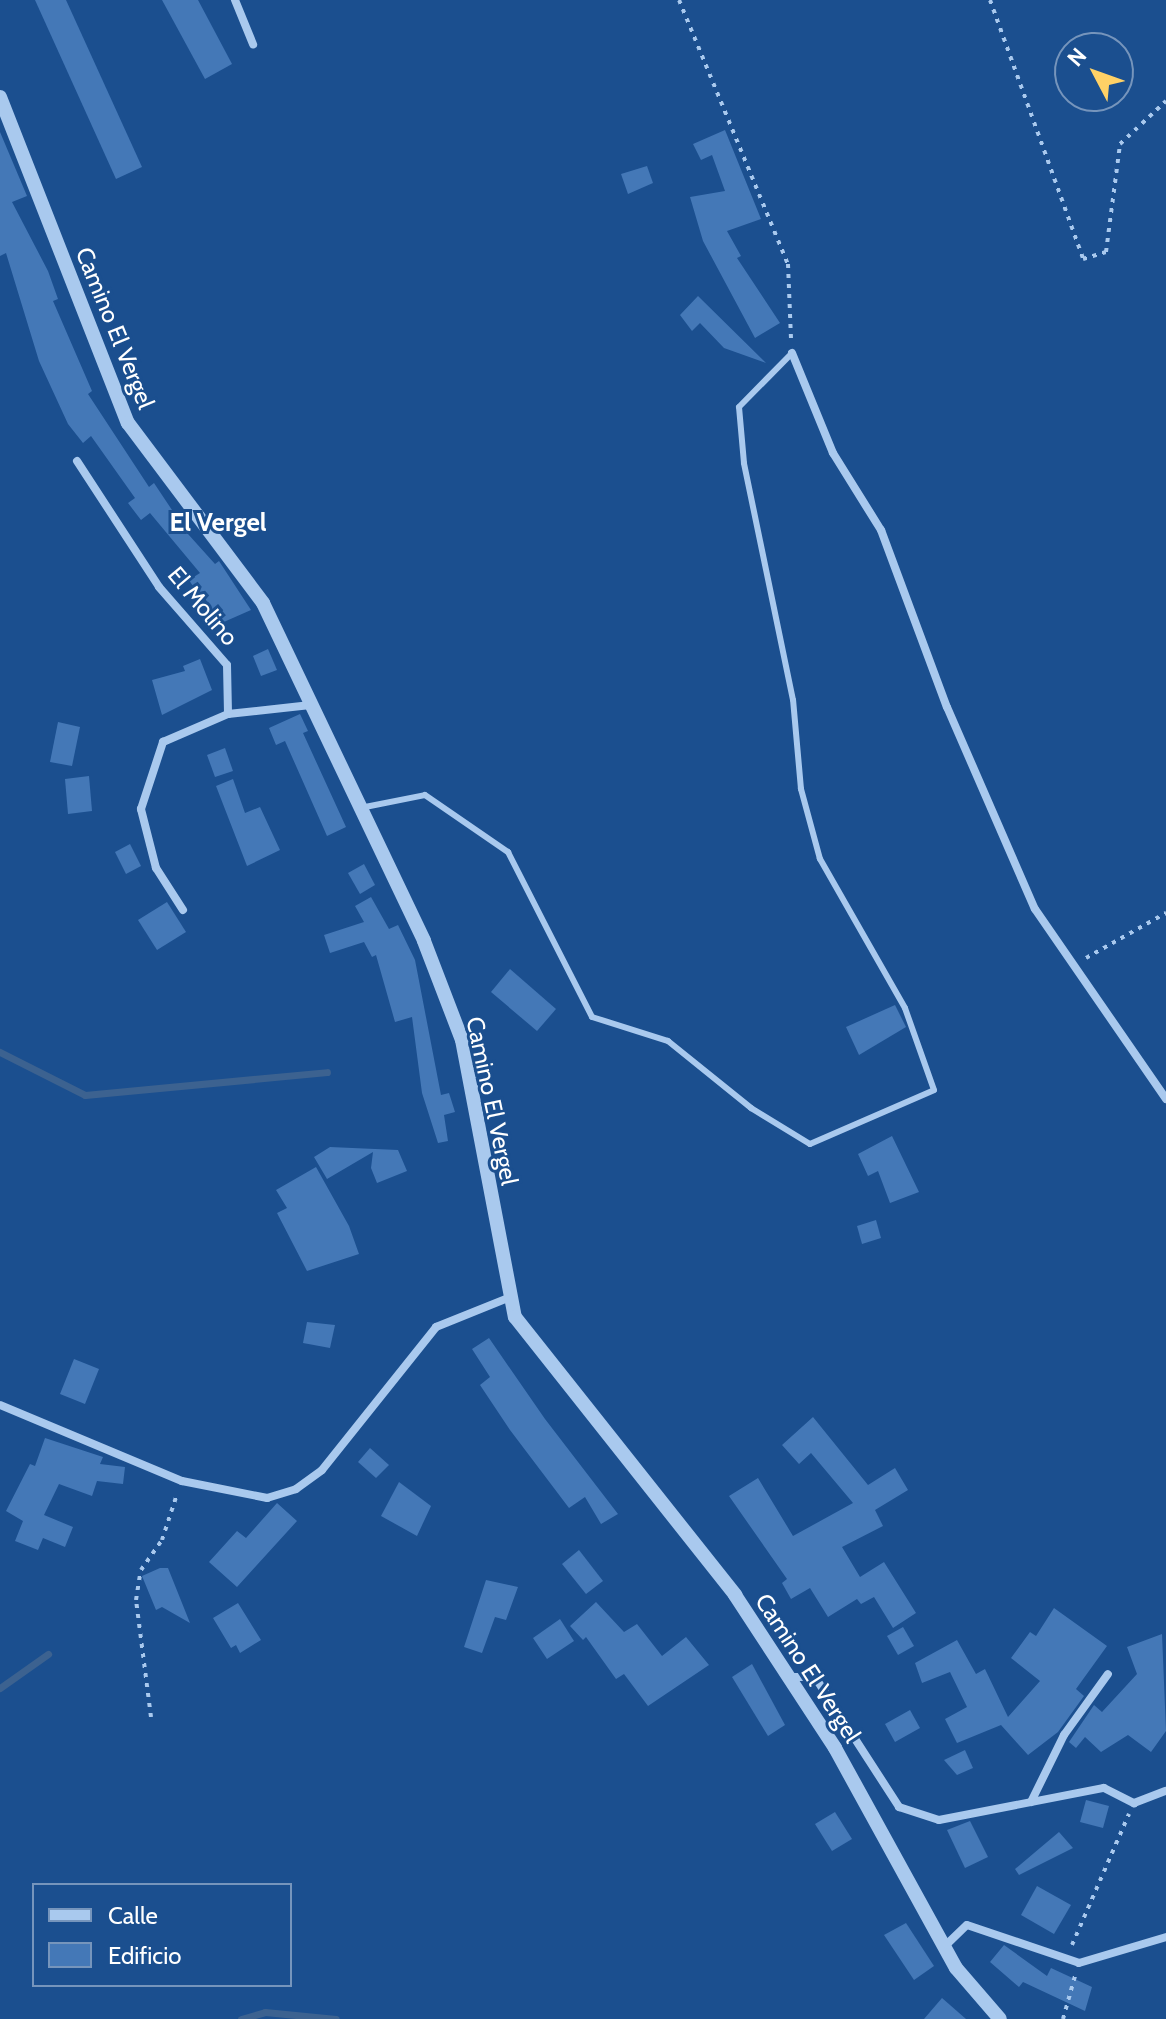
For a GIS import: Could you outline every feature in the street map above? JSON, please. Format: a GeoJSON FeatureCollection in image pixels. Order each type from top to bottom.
{"type":"FeatureCollection","features":[{"type":"Feature","properties":{"kind":"street"},"geometry":{"type":"LineString","coordinates":[[235,0],[253,44]]}},
{"type":"Feature","properties":{"kind":"street","name":"Camino El Vergel"},"geometry":{"type":"LineString","coordinates":[[0,97],[128,423],[263,603],[424,941],[462,1040],[508,1298],[527,1336],[688,1531],[790,1677],[896,1853],[970,1989],[997,2018]]}},
{"type":"Feature","properties":{"kind":"street"},"geometry":{"type":"LineString","coordinates":[[792,353],[833,453],[881,530],[947,707],[1035,909],[1166,1099]]}},
{"type":"Feature","properties":{"kind":"street","name":"El Molino"},"geometry":{"type":"LineString","coordinates":[[77,461],[159,587],[227,665],[228,714]]}},
{"type":"Feature","properties":{"kind":"street"},"geometry":{"type":"LineString","coordinates":[[183,910],[156,868],[141,809],[163,742],[228,714],[311,705]]}},
{"type":"Feature","properties":{"kind":"street"},"geometry":{"type":"LineString","coordinates":[[0,1405],[182,1481],[267,1498],[296,1489],[343,1446],[436,1327],[508,1298]]}},
{"type":"Feature","properties":{"kind":"street"},"geometry":{"type":"LineString","coordinates":[[1031,1802],[1064,1735],[1108,1674]]}},
{"type":"Feature","properties":{"kind":"street"},"geometry":{"type":"LineString","coordinates":[[790,1677],[815,1677],[899,1807],[939,1820],[1104,1788],[1134,1803],[1166,1791]]}},
{"type":"Feature","properties":{"kind":"street"},"geometry":{"type":"LineString","coordinates":[[945,1946],[967,1925],[1079,1963],[1166,1937]]}},
{"type":"Feature","properties":{"kind":"lane"},"geometry":{"type":"LineString","coordinates":[[360,808],[425,795],[508,852],[592,1017],[668,1041],[751,1108],[810,1144],[934,1090],[905,1008],[820,859],[801,789],[793,700],[744,463],[739,407],[792,353]]}},
{"type":"Feature","properties":{"kind":"path"},"geometry":{"type":"LineString","coordinates":[[679,0],[788,264],[792,353]]}},
{"type":"Feature","properties":{"kind":"path"},"geometry":{"type":"LineString","coordinates":[[990,0],[1083,259],[1106,252],[1120,144],[1166,101]]}},
{"type":"Feature","properties":{"kind":"path"},"geometry":{"type":"LineString","coordinates":[[1074,965],[1166,913]]}},
{"type":"Feature","properties":{"kind":"path"},"geometry":{"type":"LineString","coordinates":[[151,1717],[136,1600],[141,1570],[162,1540],[182,1481]]}},
{"type":"Feature","properties":{"kind":"path"},"geometry":{"type":"LineString","coordinates":[[1063,2019],[1079,1963],[1071,1942],[1134,1803]]}},
{"type":"Feature","properties":{"kind":"building"},"geometry":{"type":"Polygon","coordinates":[[[35,0],[66,0],[142,167],[116,179],[35,0]]]}},
{"type":"Feature","properties":{"kind":"building"},"geometry":{"type":"Polygon","coordinates":[[[162,0],[198,0],[232,64],[205,79],[162,0]]]}},
{"type":"Feature","properties":{"kind":"building"},"geometry":{"type":"Polygon","coordinates":[[[725,130],[761,219],[727,231],[741,256],[737,258],[780,323],[755,338],[703,241],[690,197],[725,191],[712,155],[701,160],[693,144],[725,130]]]}},
{"type":"Feature","properties":{"kind":"building"},"geometry":{"type":"Polygon","coordinates":[[[0,132],[27,196],[12,202],[48,271],[58,299],[53,301],[92,391],[88,394],[149,487],[154,483],[188,534],[215,564],[219,561],[251,610],[217,625],[204,595],[200,597],[189,580],[200,573],[150,513],[141,520],[128,503],[135,498],[91,436],[83,443],[68,424],[39,361],[6,253],[0,256],[0,132]]]}},
{"type":"Feature","properties":{"kind":"building"},"geometry":{"type":"Polygon","coordinates":[[[647,166],[653,183],[628,194],[621,174],[647,166]]]}},
{"type":"Feature","properties":{"kind":"building"},"geometry":{"type":"Polygon","coordinates":[[[698,296],[766,363],[724,348],[700,323],[692,331],[680,315],[698,296]]]}},
{"type":"Feature","properties":{"kind":"building"},"geometry":{"type":"Polygon","coordinates":[[[268,649],[277,670],[261,676],[253,656],[268,649]]]}},
{"type":"Feature","properties":{"kind":"building"},"geometry":{"type":"Polygon","coordinates":[[[200,659],[212,690],[162,715],[152,680],[185,671],[183,666],[200,659]]]}},
{"type":"Feature","properties":{"kind":"building"},"geometry":{"type":"Polygon","coordinates":[[[300,714],[308,731],[303,733],[346,827],[327,836],[285,741],[276,745],[269,728],[300,714]]]}},
{"type":"Feature","properties":{"kind":"building"},"geometry":{"type":"Polygon","coordinates":[[[58,722],[80,727],[72,766],[50,762],[58,722]]]}},
{"type":"Feature","properties":{"kind":"building"},"geometry":{"type":"Polygon","coordinates":[[[225,748],[233,771],[215,777],[207,755],[225,748]]]}},
{"type":"Feature","properties":{"kind":"building"},"geometry":{"type":"Polygon","coordinates":[[[89,776],[92,811],[68,814],[65,779],[89,776]]]}},
{"type":"Feature","properties":{"kind":"building"},"geometry":{"type":"Polygon","coordinates":[[[233,779],[245,813],[260,807],[280,850],[247,866],[216,786],[233,779]]]}},
{"type":"Feature","properties":{"kind":"building"},"geometry":{"type":"Polygon","coordinates":[[[130,844],[141,866],[126,874],[115,852],[130,844]]]}},
{"type":"Feature","properties":{"kind":"building"},"geometry":{"type":"Polygon","coordinates":[[[364,864],[375,885],[360,894],[348,873],[364,864]]]}},
{"type":"Feature","properties":{"kind":"building"},"geometry":{"type":"Polygon","coordinates":[[[371,897],[389,929],[398,925],[415,960],[441,1095],[449,1093],[455,1112],[444,1115],[448,1141],[438,1143],[422,1093],[412,1017],[395,1022],[376,955],[372,957],[364,942],[330,953],[324,935],[364,922],[355,906],[371,897]]]}},
{"type":"Feature","properties":{"kind":"building"},"geometry":{"type":"Polygon","coordinates":[[[167,902],[186,932],[157,950],[138,920],[167,902]]]}},
{"type":"Feature","properties":{"kind":"building"},"geometry":{"type":"Polygon","coordinates":[[[510,969],[556,1009],[537,1031],[491,992],[510,969]]]}},
{"type":"Feature","properties":{"kind":"building"},"geometry":{"type":"Polygon","coordinates":[[[895,1005],[906,1027],[859,1055],[846,1027],[895,1005]]]}},
{"type":"Feature","properties":{"kind":"building"},"geometry":{"type":"Polygon","coordinates":[[[892,1136],[919,1192],[890,1203],[878,1171],[868,1176],[858,1154],[892,1136]]]}},
{"type":"Feature","properties":{"kind":"building"},"geometry":{"type":"Polygon","coordinates":[[[330,1147],[398,1150],[407,1171],[377,1183],[371,1168],[373,1152],[327,1179],[314,1157],[330,1147]]]}},
{"type":"Feature","properties":{"kind":"building"},"geometry":{"type":"Polygon","coordinates":[[[316,1167],[349,1226],[359,1254],[307,1271],[277,1213],[287,1208],[276,1190],[316,1167]]]}},
{"type":"Feature","properties":{"kind":"building"},"geometry":{"type":"Polygon","coordinates":[[[876,1220],[881,1238],[862,1244],[857,1226],[876,1220]]]}},
{"type":"Feature","properties":{"kind":"building"},"geometry":{"type":"Polygon","coordinates":[[[307,1322],[335,1325],[330,1348],[303,1343],[307,1322]]]}},
{"type":"Feature","properties":{"kind":"building"},"geometry":{"type":"Polygon","coordinates":[[[489,1338],[545,1419],[618,1514],[601,1524],[585,1497],[569,1508],[510,1430],[480,1385],[490,1377],[472,1349],[489,1338]]]}},
{"type":"Feature","properties":{"kind":"building"},"geometry":{"type":"Polygon","coordinates":[[[74,1359],[99,1369],[85,1404],[60,1394],[74,1359]]]}},
{"type":"Feature","properties":{"kind":"building"},"geometry":{"type":"Polygon","coordinates":[[[813,1417],[868,1485],[895,1468],[908,1490],[875,1510],[883,1526],[842,1547],[860,1577],[884,1562],[916,1613],[893,1628],[874,1597],[861,1604],[857,1599],[828,1617],[810,1588],[791,1599],[782,1583],[787,1579],[729,1496],[758,1478],[793,1536],[853,1503],[811,1453],[799,1464],[782,1445],[813,1417]]]}},
{"type":"Feature","properties":{"kind":"building"},"geometry":{"type":"Polygon","coordinates":[[[45,1438],[103,1457],[100,1464],[125,1467],[123,1484],[97,1481],[92,1496],[59,1484],[44,1515],[73,1527],[65,1547],[43,1538],[38,1550],[15,1541],[23,1521],[6,1511],[30,1464],[35,1466],[45,1438]]]}},
{"type":"Feature","properties":{"kind":"building"},"geometry":{"type":"Polygon","coordinates":[[[370,1448],[389,1465],[376,1478],[358,1462],[370,1448]]]}},
{"type":"Feature","properties":{"kind":"building"},"geometry":{"type":"Polygon","coordinates":[[[399,1482],[431,1506],[417,1536],[381,1516],[399,1482]]]}},
{"type":"Feature","properties":{"kind":"building"},"geometry":{"type":"Polygon","coordinates":[[[277,1503],[297,1521],[237,1587],[209,1562],[237,1531],[246,1538],[277,1503]]]}},
{"type":"Feature","properties":{"kind":"building"},"geometry":{"type":"Polygon","coordinates":[[[579,1550],[603,1581],[586,1594],[562,1564],[579,1550]]]}},
{"type":"Feature","properties":{"kind":"building"},"geometry":{"type":"Polygon","coordinates":[[[168,1568],[190,1623],[162,1607],[156,1610],[142,1576],[168,1568]]]}},
{"type":"Feature","properties":{"kind":"building"},"geometry":{"type":"Polygon","coordinates":[[[486,1580],[518,1587],[506,1620],[495,1617],[482,1653],[464,1647],[486,1580]]]}},
{"type":"Feature","properties":{"kind":"building"},"geometry":{"type":"Polygon","coordinates":[[[596,1602],[624,1632],[637,1624],[662,1656],[686,1637],[709,1665],[648,1706],[624,1674],[616,1679],[586,1637],[583,1640],[570,1626],[596,1602]]]}},
{"type":"Feature","properties":{"kind":"building"},"geometry":{"type":"Polygon","coordinates":[[[238,1603],[261,1640],[240,1653],[236,1645],[231,1648],[213,1618],[238,1603]]]}},
{"type":"Feature","properties":{"kind":"building"},"geometry":{"type":"Polygon","coordinates":[[[1054,1608],[1107,1646],[1076,1689],[1084,1696],[1058,1732],[1028,1755],[1001,1725],[957,1743],[945,1719],[967,1707],[950,1672],[922,1683],[915,1663],[957,1640],[976,1674],[985,1669],[1008,1717],[1040,1681],[1011,1658],[1030,1632],[1036,1636],[1054,1608]]]}},
{"type":"Feature","properties":{"kind":"building"},"geometry":{"type":"Polygon","coordinates":[[[560,1619],[574,1641],[547,1659],[533,1638],[560,1619]]]}},
{"type":"Feature","properties":{"kind":"building"},"geometry":{"type":"Polygon","coordinates":[[[903,1627],[914,1646],[898,1655],[887,1636],[903,1627]]]}},
{"type":"Feature","properties":{"kind":"building"},"geometry":{"type":"Polygon","coordinates":[[[1162,1634],[1166,1731],[1151,1752],[1128,1735],[1101,1752],[1085,1737],[1076,1748],[1069,1742],[1094,1705],[1102,1712],[1137,1674],[1127,1647],[1162,1634]]]}},
{"type":"Feature","properties":{"kind":"building"},"geometry":{"type":"Polygon","coordinates":[[[752,1664],[785,1725],[768,1736],[732,1677],[752,1664]]]}},
{"type":"Feature","properties":{"kind":"building"},"geometry":{"type":"Polygon","coordinates":[[[910,1710],[920,1728],[895,1742],[885,1724],[910,1710]]]}},
{"type":"Feature","properties":{"kind":"building"},"geometry":{"type":"Polygon","coordinates":[[[965,1750],[973,1768],[957,1775],[944,1760],[965,1750]]]}},
{"type":"Feature","properties":{"kind":"building"},"geometry":{"type":"Polygon","coordinates":[[[1086,1800],[1109,1806],[1103,1828],[1080,1822],[1086,1800]]]}},
{"type":"Feature","properties":{"kind":"building"},"geometry":{"type":"Polygon","coordinates":[[[835,1812],[852,1839],[832,1851],[815,1824],[835,1812]]]}},
{"type":"Feature","properties":{"kind":"building"},"geometry":{"type":"Polygon","coordinates":[[[970,1821],[988,1857],[965,1868],[947,1830],[970,1821]]]}},
{"type":"Feature","properties":{"kind":"building"},"geometry":{"type":"Polygon","coordinates":[[[1059,1832],[1073,1848],[1019,1875],[1015,1869],[1059,1832]]]}},
{"type":"Feature","properties":{"kind":"building"},"geometry":{"type":"Polygon","coordinates":[[[1037,1886],[1071,1905],[1054,1934],[1021,1915],[1037,1886]]]}},
{"type":"Feature","properties":{"kind":"building"},"geometry":{"type":"Polygon","coordinates":[[[906,1923],[934,1966],[914,1980],[884,1935],[906,1923]]]}},
{"type":"Feature","properties":{"kind":"building"},"geometry":{"type":"Polygon","coordinates":[[[1004,1945],[1047,1976],[1051,1968],[1092,1987],[1085,2011],[1023,1982],[1019,1987],[990,1962],[1004,1945]]]}},
{"type":"Feature","properties":{"kind":"building"},"geometry":{"type":"Polygon","coordinates":[[[942,1998],[966,2019],[924,2019],[942,1998]]]}},
{"type":"Feature","properties":{"kind":"waterway"},"geometry":{"type":"LineString","coordinates":[[0,1052],[85,1095],[327,1072]]}},
{"type":"Feature","properties":{"kind":"waterway"},"geometry":{"type":"LineString","coordinates":[[0,1688],[48,1654]]}},
{"type":"Feature","properties":{"kind":"waterway"},"geometry":{"type":"LineString","coordinates":[[241,2019],[265,2012],[336,2019]]}},
{"type":"Feature","properties":{"kind":"district","name":"El Vergel"},"geometry":{"type":"Point","coordinates":[218,523]}}]}
